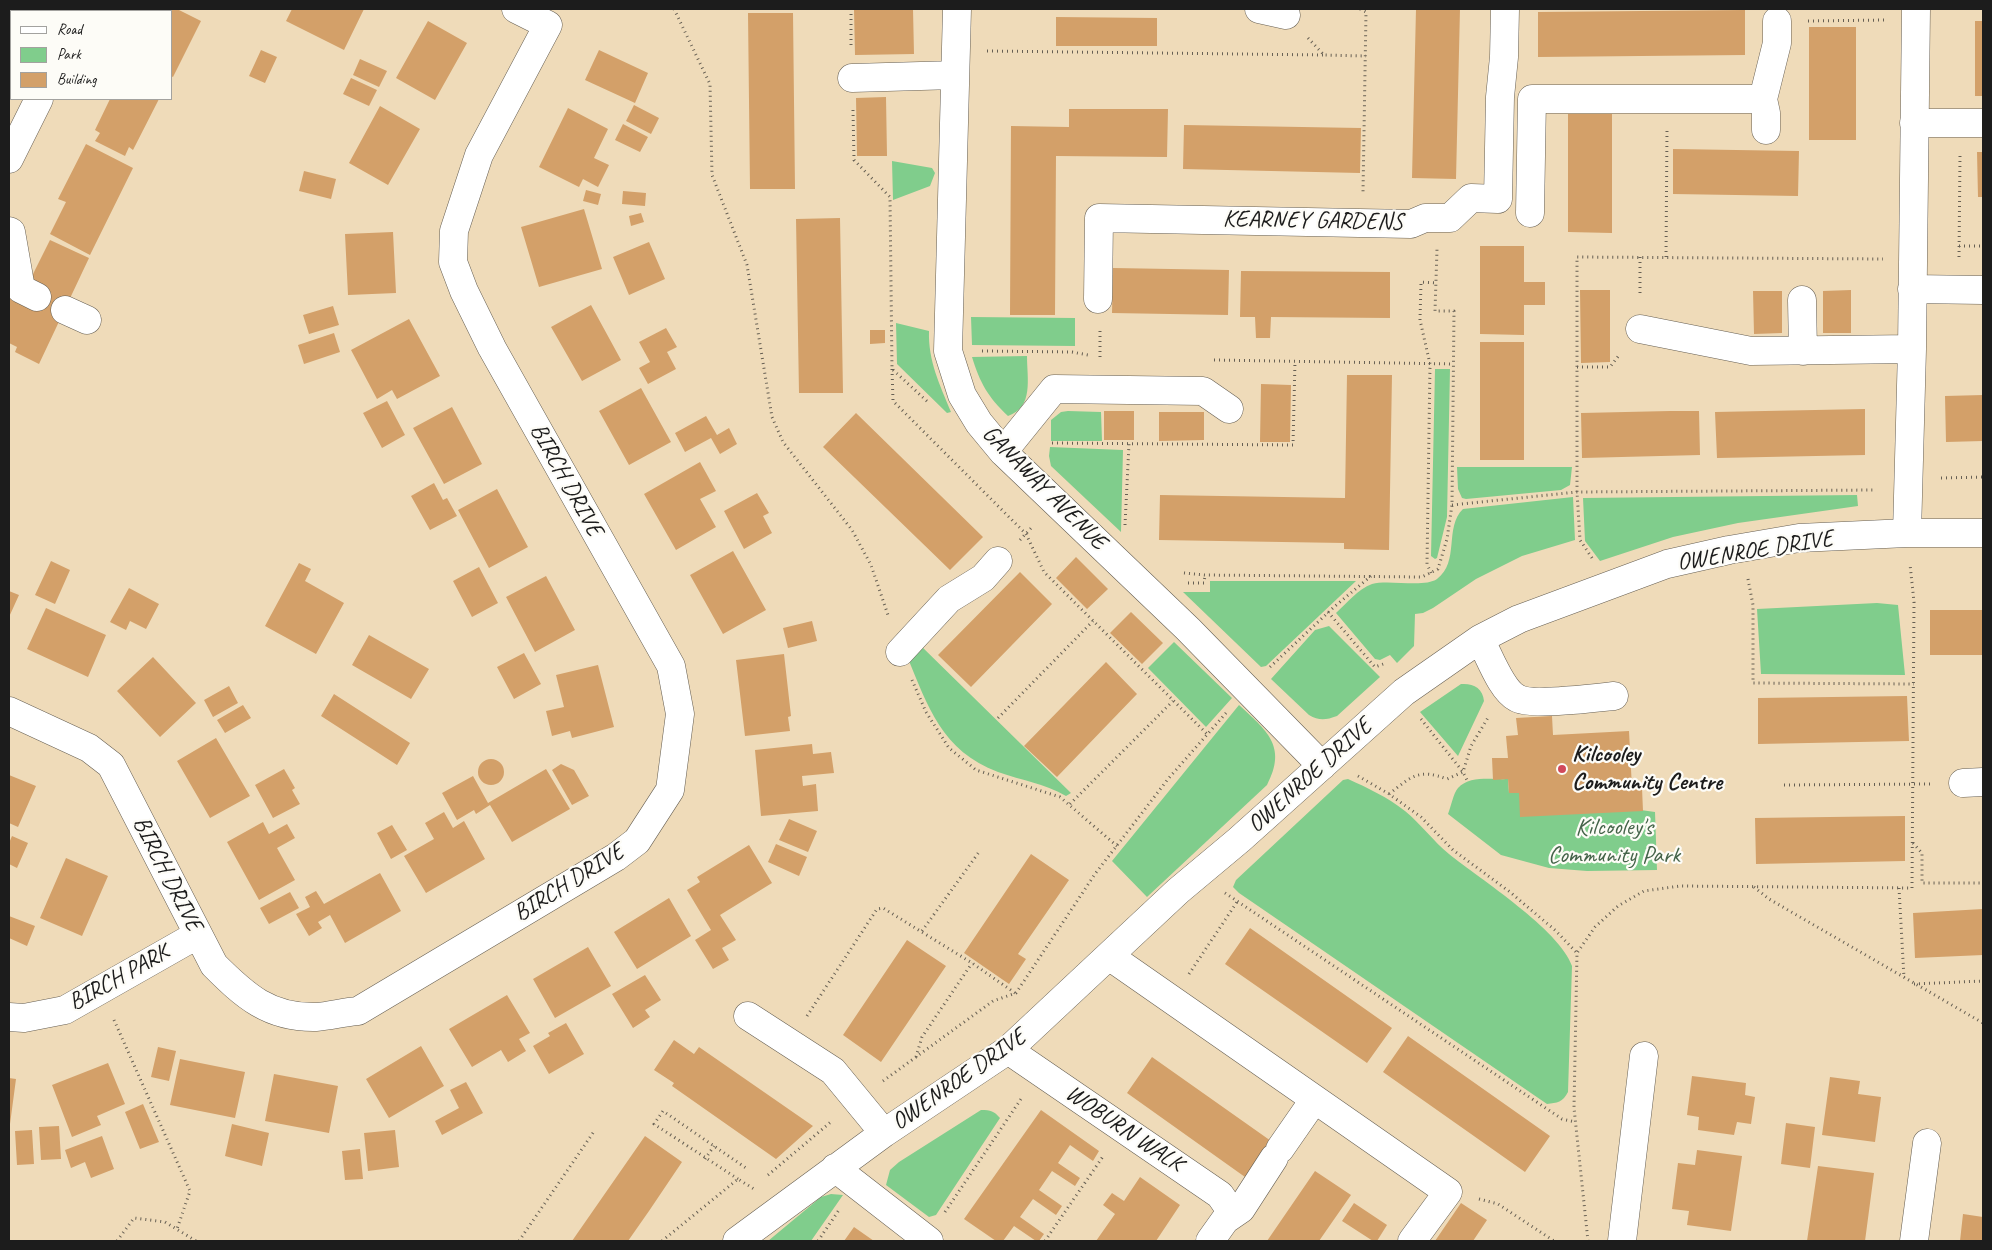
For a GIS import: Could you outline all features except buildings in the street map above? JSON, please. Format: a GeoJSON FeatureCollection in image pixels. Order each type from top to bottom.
{"type":"FeatureCollection","features":[{"type":"Feature","properties":{"kind":"street","name":"BIRCH DRIVE"},"geometry":{"type":"LineString","coordinates":[[9,711],[89,748],[111,765],[197,935],[214,964],[236,987],[259,1005],[284,1014],[316,1017],[358,1010],[616,857],[637,841],[670,790],[680,714],[671,666],[492,348],[464,291],[454,262],[454,231],[479,155],[548,26],[516,9]]}},
{"type":"Feature","properties":{"kind":"street","name":"GANAWAY AVENUE"},"geometry":{"type":"LineString","coordinates":[[957,9],[948,351],[962,395],[979,423],[1003,452],[1117,560],[1247,689],[1325,763]]}},
{"type":"Feature","properties":{"kind":"street"},"geometry":{"type":"LineString","coordinates":[[1259,9],[1286,14]]}},
{"type":"Feature","properties":{"kind":"street","name":"KEARNEY GARDENS"},"geometry":{"type":"LineString","coordinates":[[1098,299],[1099,218],[1411,224],[1425,218],[1450,218],[1471,198],[1498,199],[1500,97],[1504,57],[1505,9]]}},
{"type":"Feature","properties":{"kind":"street"},"geometry":{"type":"LineString","coordinates":[[1907,533],[1912,349],[1916,14]]}},
{"type":"Feature","properties":{"kind":"street"},"geometry":{"type":"LineString","coordinates":[[1766,130],[1766,113],[1763,99],[1777,43],[1777,21]]}},
{"type":"Feature","properties":{"kind":"street"},"geometry":{"type":"LineString","coordinates":[[852,78],[955,63]]}},
{"type":"Feature","properties":{"kind":"street"},"geometry":{"type":"LineString","coordinates":[[1530,213],[1532,99],[1763,99]]}},
{"type":"Feature","properties":{"kind":"street"},"geometry":{"type":"LineString","coordinates":[[9,159],[38,100]]}},
{"type":"Feature","properties":{"kind":"street"},"geometry":{"type":"LineString","coordinates":[[1914,123],[1972,123]]}},
{"type":"Feature","properties":{"kind":"street"},"geometry":{"type":"LineString","coordinates":[[10,231],[21,289],[37,296]]}},
{"type":"Feature","properties":{"kind":"street"},"geometry":{"type":"LineString","coordinates":[[1912,289],[1970,290]]}},
{"type":"Feature","properties":{"kind":"street"},"geometry":{"type":"LineString","coordinates":[[1802,300],[1803,351]]}},
{"type":"Feature","properties":{"kind":"street"},"geometry":{"type":"LineString","coordinates":[[1640,329],[1751,351],[1912,349]]}},
{"type":"Feature","properties":{"kind":"street"},"geometry":{"type":"LineString","coordinates":[[1003,452],[1054,389],[1203,391],[1229,409]]}},
{"type":"Feature","properties":{"kind":"street","name":"OWENROE DRIVE"},"geometry":{"type":"LineString","coordinates":[[737,1241],[835,1168],[1008,1050],[1197,875],[1404,692],[1480,639],[1519,619],[1667,564],[1799,538],[1907,533],[1983,533]]}},
{"type":"Feature","properties":{"kind":"street"},"geometry":{"type":"LineString","coordinates":[[900,652],[949,599],[983,578],[998,561]]}},
{"type":"Feature","properties":{"kind":"street"},"geometry":{"type":"LineString","coordinates":[[1480,639],[1505,687],[1517,699],[1535,701],[1614,696]]}},
{"type":"Feature","properties":{"kind":"street","name":"BIRCH PARK"},"geometry":{"type":"LineString","coordinates":[[9,1017],[24,1018],[65,1010],[197,935]]}},
{"type":"Feature","properties":{"kind":"street"},"geometry":{"type":"LineString","coordinates":[[1109,956],[1448,1192],[1412,1241]]}},
{"type":"Feature","properties":{"kind":"street"},"geometry":{"type":"LineString","coordinates":[[748,1016],[834,1072],[884,1134]]}},
{"type":"Feature","properties":{"kind":"street","name":"WOBURN WALK"},"geometry":{"type":"LineString","coordinates":[[1008,1050],[1220,1195],[1233,1214]]}},
{"type":"Feature","properties":{"kind":"street"},"geometry":{"type":"LineString","coordinates":[[1622,1241],[1644,1056]]}},
{"type":"Feature","properties":{"kind":"street"},"geometry":{"type":"LineString","coordinates":[[1210,1241],[1225,1220],[1240,1209],[1314,1100]]}},
{"type":"Feature","properties":{"kind":"street"},"geometry":{"type":"LineString","coordinates":[[1914,1241],[1927,1143]]}},
{"type":"Feature","properties":{"kind":"street"},"geometry":{"type":"LineString","coordinates":[[835,1168],[928,1240]]}},
{"type":"Feature","properties":{"kind":"path"},"geometry":{"type":"LineString","coordinates":[[674,9],[710,84],[712,175],[747,264],[772,417],[783,442],[852,530],[868,558],[900,652],[926,712],[949,748],[976,770],[1053,794],[1070,804],[1117,846]]}},
{"type":"Feature","properties":{"kind":"path"},"geometry":{"type":"LineString","coordinates":[[851,9],[854,160],[890,197],[893,401],[1026,534],[1044,572],[1207,734]]}},
{"type":"Feature","properties":{"kind":"path"},"geometry":{"type":"LineString","coordinates":[[1360,9],[1366,12],[1363,224]]}},
{"type":"Feature","properties":{"kind":"path"},"geometry":{"type":"LineString","coordinates":[[1286,14],[1324,55]]}},
{"type":"Feature","properties":{"kind":"path"},"geometry":{"type":"LineString","coordinates":[[1777,21],[1916,14]]}},
{"type":"Feature","properties":{"kind":"path"},"geometry":{"type":"LineString","coordinates":[[955,63],[1324,55],[1366,56]]}},
{"type":"Feature","properties":{"kind":"path"},"geometry":{"type":"LineString","coordinates":[[1666,257],[1667,99]]}},
{"type":"Feature","properties":{"kind":"path"},"geometry":{"type":"LineString","coordinates":[[1970,290],[1959,246],[1972,123]]}},
{"type":"Feature","properties":{"kind":"path"},"geometry":{"type":"LineString","coordinates":[[1184,573],[1205,575],[1422,577],[1438,569],[1447,539],[1452,505],[1454,311],[1435,311],[1438,218]]}},
{"type":"Feature","properties":{"kind":"path"},"geometry":{"type":"LineString","coordinates":[[1959,246],[1983,246]]}},
{"type":"Feature","properties":{"kind":"path"},"geometry":{"type":"LineString","coordinates":[[1640,257],[1640,271]]}},
{"type":"Feature","properties":{"kind":"path"},"geometry":{"type":"LineString","coordinates":[[1431,574],[1427,564],[1430,364],[1420,320],[1421,282],[1436,283]]}},
{"type":"Feature","properties":{"kind":"path"},"geometry":{"type":"LineString","coordinates":[[1577,367],[1610,367],[1640,329]]}},
{"type":"Feature","properties":{"kind":"path"},"geometry":{"type":"LineString","coordinates":[[1003,452],[1045,443],[1294,445],[1295,361]]}},
{"type":"Feature","properties":{"kind":"path"},"geometry":{"type":"LineString","coordinates":[[1430,364],[1453,364]]}},
{"type":"Feature","properties":{"kind":"path"},"geometry":{"type":"LineString","coordinates":[[892,370],[932,405]]}},
{"type":"Feature","properties":{"kind":"path"},"geometry":{"type":"LineString","coordinates":[[1117,560],[1125,541],[1129,444]]}},
{"type":"Feature","properties":{"kind":"path"},"geometry":{"type":"LineString","coordinates":[[1950,477],[1983,477]]}},
{"type":"Feature","properties":{"kind":"path"},"geometry":{"type":"LineString","coordinates":[[1452,505],[1577,492],[1855,490]]}},
{"type":"Feature","properties":{"kind":"path"},"geometry":{"type":"LineString","coordinates":[[1577,492],[1580,540]]}},
{"type":"Feature","properties":{"kind":"path"},"geometry":{"type":"LineString","coordinates":[[1588,1241],[1574,1108],[1577,954],[1595,927],[1618,906],[1644,891],[1680,886],[1912,888],[1914,602],[1907,533]]}},
{"type":"Feature","properties":{"kind":"path"},"geometry":{"type":"LineString","coordinates":[[1743,549],[1753,605],[1753,683],[1914,684]]}},
{"type":"Feature","properties":{"kind":"path"},"geometry":{"type":"LineString","coordinates":[[768,1176],[857,1100],[993,1001],[1016,993],[1095,874],[1168,779],[1247,689],[1328,612],[1371,576]]}},
{"type":"Feature","properties":{"kind":"path"},"geometry":{"type":"LineString","coordinates":[[1328,612],[1375,667],[1386,662],[1426,726],[1463,772],[1468,782]]}},
{"type":"Feature","properties":{"kind":"path"},"geometry":{"type":"LineString","coordinates":[[998,718],[1094,621]]}},
{"type":"Feature","properties":{"kind":"path"},"geometry":{"type":"LineString","coordinates":[[1389,794],[1416,774],[1435,774],[1447,779],[1463,772],[1472,746],[1505,687]]}},
{"type":"Feature","properties":{"kind":"path"},"geometry":{"type":"LineString","coordinates":[[1070,804],[1174,700]]}},
{"type":"Feature","properties":{"kind":"path"},"geometry":{"type":"LineString","coordinates":[[1325,763],[1389,794],[1421,817],[1453,850],[1510,892],[1556,931],[1577,954]]}},
{"type":"Feature","properties":{"kind":"path"},"geometry":{"type":"LineString","coordinates":[[1784,785],[1912,784]]}},
{"type":"Feature","properties":{"kind":"path"},"geometry":{"type":"LineString","coordinates":[[1912,843],[1922,853],[1922,883],[1983,883]]}},
{"type":"Feature","properties":{"kind":"path"},"geometry":{"type":"LineString","coordinates":[[922,931],[979,852]]}},
{"type":"Feature","properties":{"kind":"path"},"geometry":{"type":"LineString","coordinates":[[1197,875],[1562,1119],[1576,1122]]}},
{"type":"Feature","properties":{"kind":"path"},"geometry":{"type":"LineString","coordinates":[[1753,886],[1769,899],[1983,1023]]}},
{"type":"Feature","properties":{"kind":"path"},"geometry":{"type":"LineString","coordinates":[[1899,888],[1904,978]]}},
{"type":"Feature","properties":{"kind":"path"},"geometry":{"type":"LineString","coordinates":[[1171,1000],[1237,902]]}},
{"type":"Feature","properties":{"kind":"path"},"geometry":{"type":"LineString","coordinates":[[790,1043],[877,909],[883,908],[922,931],[1016,993]]}},
{"type":"Feature","properties":{"kind":"path"},"geometry":{"type":"LineString","coordinates":[[916,1057],[922,1038],[972,963]]}},
{"type":"Feature","properties":{"kind":"path"},"geometry":{"type":"LineString","coordinates":[[1913,984],[1983,981]]}},
{"type":"Feature","properties":{"kind":"path"},"geometry":{"type":"LineString","coordinates":[[101,990],[190,1191],[177,1229]]}},
{"type":"Feature","properties":{"kind":"path"},"geometry":{"type":"LineString","coordinates":[[928,1240],[1018,1104]]}},
{"type":"Feature","properties":{"kind":"path"},"geometry":{"type":"LineString","coordinates":[[746,1168],[663,1111],[654,1124],[705,1159],[753,1188],[779,1210]]}},
{"type":"Feature","properties":{"kind":"path"},"geometry":{"type":"LineString","coordinates":[[519,1241],[595,1130]]}},
{"type":"Feature","properties":{"kind":"path"},"geometry":{"type":"LineString","coordinates":[[705,1159],[714,1146]]}},
{"type":"Feature","properties":{"kind":"path"},"geometry":{"type":"LineString","coordinates":[[1045,1241],[1104,1155]]}},
{"type":"Feature","properties":{"kind":"path"},"geometry":{"type":"LineString","coordinates":[[662,1241],[738,1179]]}},
{"type":"Feature","properties":{"kind":"path"},"geometry":{"type":"LineString","coordinates":[[753,1188],[760,1182]]}},
{"type":"Feature","properties":{"kind":"path"},"geometry":{"type":"LineString","coordinates":[[1448,1192],[1498,1204],[1554,1241]]}},
{"type":"Feature","properties":{"kind":"path"},"geometry":{"type":"LineString","coordinates":[[116,1241],[134,1218],[165,1222],[196,1241]]}},
{"type":"Feature","properties":{"kind":"green space"},"geometry":{"type":"Polygon","coordinates":[[[892,161],[932,168],[935,173],[930,186],[893,200],[892,161]]]}},
{"type":"Feature","properties":{"kind":"green space"},"geometry":{"type":"Polygon","coordinates":[[[971,317],[1075,318],[1075,346],[972,345],[971,317]]]}},
{"type":"Feature","properties":{"kind":"green space"},"geometry":{"type":"Polygon","coordinates":[[[896,323],[929,331],[930,353],[951,412],[947,413],[897,364],[896,323]]]}},
{"type":"Feature","properties":{"kind":"green space"},"geometry":{"type":"Polygon","coordinates":[[[1027,356],[1028,383],[1025,399],[1022,406],[1016,412],[1008,416],[986,389],[978,375],[972,357],[1027,356]]]}},
{"type":"Feature","properties":{"kind":"green space"},"geometry":{"type":"Polygon","coordinates":[[[1435,369],[1450,369],[1447,517],[1437,558],[1435,559],[1431,556],[1435,369]]]}},
{"type":"Feature","properties":{"kind":"green space"},"geometry":{"type":"Polygon","coordinates":[[[1061,412],[1101,412],[1102,441],[1051,441],[1051,420],[1061,412]]]}},
{"type":"Feature","properties":{"kind":"green space"},"geometry":{"type":"Polygon","coordinates":[[[1050,447],[1123,450],[1121,532],[1051,466],[1050,447]]]}},
{"type":"Feature","properties":{"kind":"green space"},"geometry":{"type":"Polygon","coordinates":[[[1457,467],[1572,467],[1570,485],[1561,490],[1466,499],[1462,498],[1458,489],[1457,467]]]}},
{"type":"Feature","properties":{"kind":"green space"},"geometry":{"type":"Polygon","coordinates":[[[1857,495],[1858,506],[1738,523],[1673,537],[1600,561],[1585,541],[1583,498],[1857,495]]]}},
{"type":"Feature","properties":{"kind":"green space"},"geometry":{"type":"Polygon","coordinates":[[[1573,497],[1575,540],[1522,556],[1476,579],[1433,608],[1423,613],[1415,614],[1414,646],[1397,663],[1390,655],[1380,660],[1375,659],[1336,613],[1357,593],[1372,584],[1387,582],[1424,583],[1437,579],[1444,572],[1448,563],[1454,525],[1457,516],[1463,509],[1573,497]]]}},
{"type":"Feature","properties":{"kind":"green space"},"geometry":{"type":"Polygon","coordinates":[[[1210,581],[1356,581],[1266,666],[1261,667],[1183,592],[1210,592],[1210,581]]]}},
{"type":"Feature","properties":{"kind":"green space"},"geometry":{"type":"Polygon","coordinates":[[[1877,603],[1898,605],[1905,675],[1761,674],[1757,609],[1877,603]]]}},
{"type":"Feature","properties":{"kind":"green space"},"geometry":{"type":"Polygon","coordinates":[[[1329,626],[1380,677],[1337,716],[1319,719],[1309,715],[1271,679],[1315,630],[1329,626]]]}},
{"type":"Feature","properties":{"kind":"green space"},"geometry":{"type":"Polygon","coordinates":[[[1174,642],[1232,698],[1206,727],[1148,668],[1174,642]]]}},
{"type":"Feature","properties":{"kind":"green space"},"geometry":{"type":"Polygon","coordinates":[[[918,643],[1071,793],[1066,796],[1041,785],[998,772],[979,763],[950,740],[930,710],[907,656],[918,643]]]}},
{"type":"Feature","properties":{"kind":"green space"},"geometry":{"type":"Polygon","coordinates":[[[1461,684],[1470,684],[1477,687],[1482,693],[1484,701],[1458,756],[1420,712],[1461,684]]]}},
{"type":"Feature","properties":{"kind":"green space"},"geometry":{"type":"Polygon","coordinates":[[[1239,705],[1258,723],[1271,740],[1275,760],[1267,785],[1147,897],[1112,861],[1239,705]]]}},
{"type":"Feature","properties":{"kind":"green space"},"geometry":{"type":"Polygon","coordinates":[[[1348,779],[1370,789],[1405,811],[1449,854],[1536,921],[1565,952],[1572,966],[1568,1092],[1562,1100],[1547,1104],[1239,893],[1233,887],[1236,880],[1343,780],[1348,779]]]}},
{"type":"Feature","properties":{"kind":"green space","name":"Kilcooley's Community Park"},"geometry":{"type":"Polygon","coordinates":[[[1482,779],[1508,779],[1509,793],[1655,812],[1657,870],[1587,871],[1549,868],[1501,855],[1448,814],[1456,791],[1463,784],[1482,779]]]}},
{"type":"Feature","properties":{"kind":"green space"},"geometry":{"type":"Polygon","coordinates":[[[981,1110],[992,1111],[1000,1118],[936,1215],[929,1217],[886,1185],[890,1170],[899,1162],[981,1110]]]}},
{"type":"Feature","properties":{"kind":"green space"},"geometry":{"type":"Polygon","coordinates":[[[831,1194],[843,1195],[811,1241],[768,1241],[821,1197],[831,1194]]]}},
{"type":"Feature","properties":{"kind":"place","name":"Kilcooley Community Centre"},"geometry":{"type":"Point","coordinates":[1562,769]}}]}
